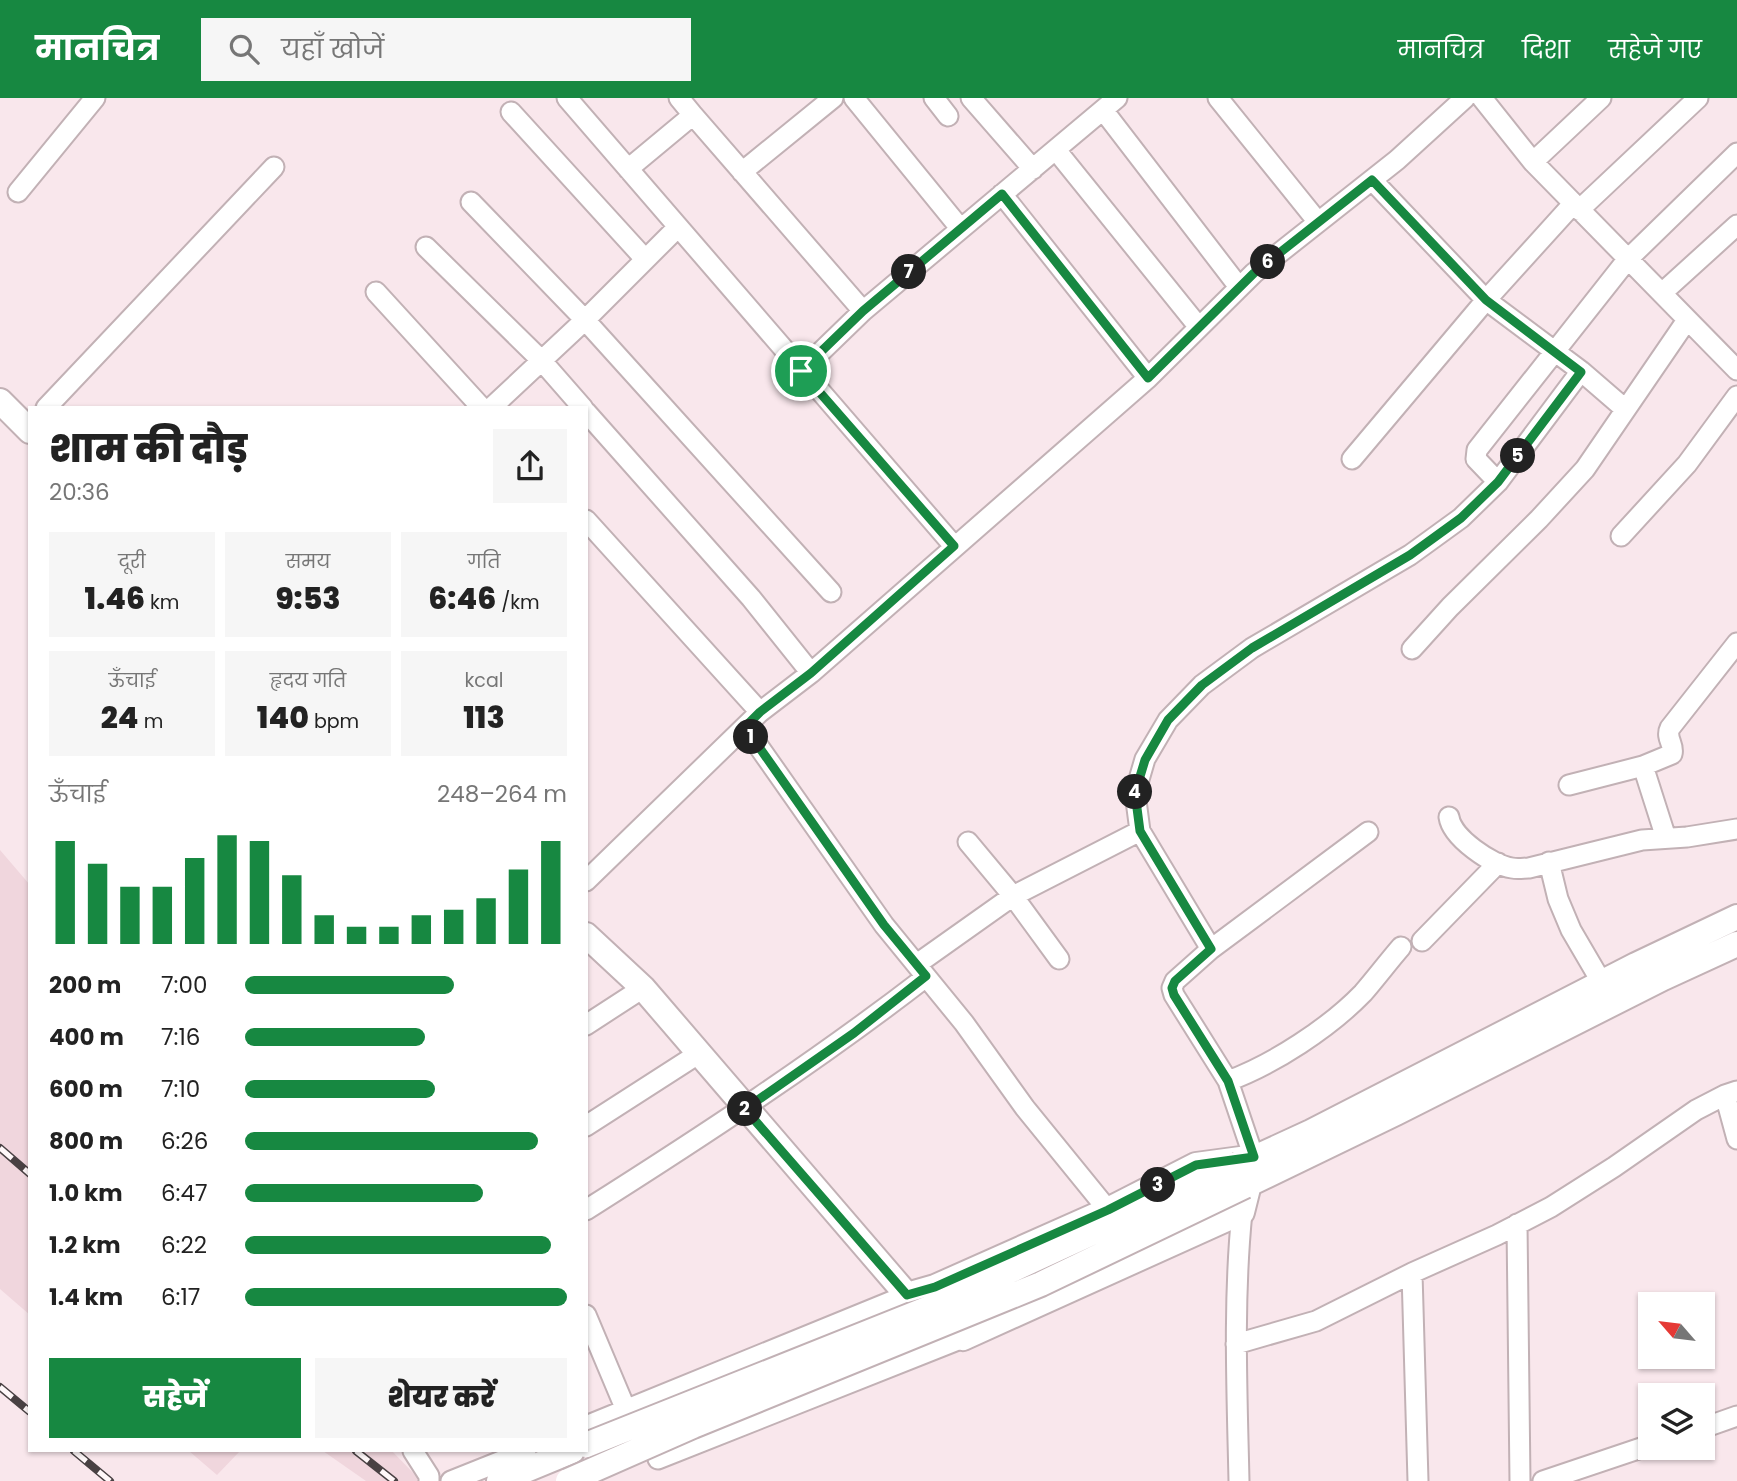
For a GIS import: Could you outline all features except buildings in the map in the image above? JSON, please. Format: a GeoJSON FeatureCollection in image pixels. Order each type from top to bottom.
{"type":"FeatureCollection","features":[{"type":"Feature","properties":{"kind":"main road"},"geometry":{"type":"LineString","coordinates":[[0,401],[28,427]]}},
{"type":"Feature","properties":{"kind":"main road"},"geometry":{"type":"LineString","coordinates":[[568,1481],[693,1426],[1041,1284],[1247,1173],[1311,1132],[1602,982],[1737,917]]}},
{"type":"Feature","properties":{"kind":"main road"},"geometry":{"type":"LineString","coordinates":[[588,937],[643,988],[907,1295],[963,1338],[1242,1212],[1247,1173]]}},
{"type":"Feature","properties":{"kind":"main road"},"geometry":{"type":"LineString","coordinates":[[588,1444],[927,1309],[1396,1113],[1737,944]]}},
{"type":"Feature","properties":{"kind":"main road"},"geometry":{"type":"LineString","coordinates":[[907,1295],[935,1287],[1108,1210],[1196,1165],[1247,1173]]}},
{"type":"Feature","properties":{"kind":"main road"},"geometry":{"type":"LineString","coordinates":[[499,1481],[570,1452]]}},
{"type":"Feature","properties":{"kind":"street"},"geometry":{"type":"LineString","coordinates":[[18,192],[95,98]]}},
{"type":"Feature","properties":{"kind":"street"},"geometry":{"type":"LineString","coordinates":[[567,98],[954,546]]}},
{"type":"Feature","properties":{"kind":"street"},"geometry":{"type":"LineString","coordinates":[[679,98],[863,311]]}},
{"type":"Feature","properties":{"kind":"street"},"geometry":{"type":"LineString","coordinates":[[742,172],[833,98]]}},
{"type":"Feature","properties":{"kind":"street"},"geometry":{"type":"LineString","coordinates":[[854,98],[960,228]]}},
{"type":"Feature","properties":{"kind":"street"},"geometry":{"type":"LineString","coordinates":[[934,98],[948,116]]}},
{"type":"Feature","properties":{"kind":"street"},"geometry":{"type":"LineString","coordinates":[[971,98],[1033,169]]}},
{"type":"Feature","properties":{"kind":"street"},"geometry":{"type":"LineString","coordinates":[[1218,98],[1318,222]]}},
{"type":"Feature","properties":{"kind":"street"},"geometry":{"type":"LineString","coordinates":[[588,879],[760,712],[811,673],[1148,378],[1240,287],[1372,180],[1465,98]]}},
{"type":"Feature","properties":{"kind":"street"},"geometry":{"type":"LineString","coordinates":[[1482,98],[1533,162],[1737,370]]}},
{"type":"Feature","properties":{"kind":"street"},"geometry":{"type":"LineString","coordinates":[[1533,162],[1601,98]]}},
{"type":"Feature","properties":{"kind":"street"},"geometry":{"type":"LineString","coordinates":[[1352,459],[1486,300],[1576,207],[1698,98]]}},
{"type":"Feature","properties":{"kind":"street"},"geometry":{"type":"LineString","coordinates":[[801,371],[863,311],[1110,104],[1240,287]]}},
{"type":"Feature","properties":{"kind":"street"},"geometry":{"type":"LineString","coordinates":[[511,112],[645,259]]}},
{"type":"Feature","properties":{"kind":"street"},"geometry":{"type":"LineString","coordinates":[[628,169],[693,115]]}},
{"type":"Feature","properties":{"kind":"street"},"geometry":{"type":"LineString","coordinates":[[1056,150],[1198,326]]}},
{"type":"Feature","properties":{"kind":"street"},"geometry":{"type":"LineString","coordinates":[[1498,482],[1476,459],[1477,450],[1627,260],[1737,153]]}},
{"type":"Feature","properties":{"kind":"street"},"geometry":{"type":"LineString","coordinates":[[48,406],[274,167]]}},
{"type":"Feature","properties":{"kind":"street"},"geometry":{"type":"LineString","coordinates":[[1372,180],[1486,300],[1625,409]]}},
{"type":"Feature","properties":{"kind":"street"},"geometry":{"type":"LineString","coordinates":[[1002,194],[1148,378]]}},
{"type":"Feature","properties":{"kind":"street"},"geometry":{"type":"LineString","coordinates":[[471,202],[585,320],[831,592]]}},
{"type":"Feature","properties":{"kind":"street"},"geometry":{"type":"LineString","coordinates":[[1662,293],[1737,225]]}},
{"type":"Feature","properties":{"kind":"street"},"geometry":{"type":"LineString","coordinates":[[493,406],[585,320],[678,227]]}},
{"type":"Feature","properties":{"kind":"street"},"geometry":{"type":"LineString","coordinates":[[426,247],[541,360],[581,406]]}},
{"type":"Feature","properties":{"kind":"street"},"geometry":{"type":"LineString","coordinates":[[376,292],[480,406]]}},
{"type":"Feature","properties":{"kind":"street"},"geometry":{"type":"LineString","coordinates":[[1412,649],[1585,469],[1687,320]]}},
{"type":"Feature","properties":{"kind":"street"},"geometry":{"type":"LineString","coordinates":[[1211,949],[1140,831],[1135,793],[1145,760],[1168,720],[1202,685],[1252,648],[1410,555],[1461,518],[1498,482],[1581,372]]}},
{"type":"Feature","properties":{"kind":"street"},"geometry":{"type":"LineString","coordinates":[[1621,536],[1687,464],[1737,396]]}},
{"type":"Feature","properties":{"kind":"street"},"geometry":{"type":"LineString","coordinates":[[588,414],[751,598],[811,673]]}},
{"type":"Feature","properties":{"kind":"street"},"geometry":{"type":"LineString","coordinates":[[588,522],[760,712]]}},
{"type":"Feature","properties":{"kind":"street"},"geometry":{"type":"LineString","coordinates":[[1569,785],[1643,766],[1672,754],[1668,738],[1670,728],[1737,643]]}},
{"type":"Feature","properties":{"kind":"street"},"geometry":{"type":"LineString","coordinates":[[745,727],[884,925],[964,1023],[1025,1108],[1108,1210]]}},
{"type":"Feature","properties":{"kind":"street"},"geometry":{"type":"LineString","coordinates":[[1643,766],[1666,838]]}},
{"type":"Feature","properties":{"kind":"street"},"geometry":{"type":"LineString","coordinates":[[1449,817],[1453,829],[1462,840],[1497,863],[1512,868],[1529,868],[1642,839],[1737,828]]}},
{"type":"Feature","properties":{"kind":"street"},"geometry":{"type":"LineString","coordinates":[[588,1209],[745,1109],[854,1033],[922,970],[1013,896],[1140,831]]}},
{"type":"Feature","properties":{"kind":"street"},"geometry":{"type":"LineString","coordinates":[[1247,1173],[1228,1081],[1172,988],[1180,975],[1211,949],[1368,832]]}},
{"type":"Feature","properties":{"kind":"street"},"geometry":{"type":"LineString","coordinates":[[968,842],[1013,896],[1059,959]]}},
{"type":"Feature","properties":{"kind":"street"},"geometry":{"type":"LineString","coordinates":[[1549,862],[1558,899],[1571,930],[1602,982]]}},
{"type":"Feature","properties":{"kind":"street"},"geometry":{"type":"LineString","coordinates":[[1422,941],[1497,863]]}},
{"type":"Feature","properties":{"kind":"street"},"geometry":{"type":"LineString","coordinates":[[1228,1081],[1247,1074],[1324,1026],[1362,993],[1401,947]]}},
{"type":"Feature","properties":{"kind":"street"},"geometry":{"type":"LineString","coordinates":[[588,1024],[643,988]]}},
{"type":"Feature","properties":{"kind":"street"},"geometry":{"type":"LineString","coordinates":[[588,1125],[698,1054]]}},
{"type":"Feature","properties":{"kind":"street"},"geometry":{"type":"LineString","coordinates":[[1236,1344],[1316,1321],[1551,1207],[1679,1121],[1731,1093],[1737,1139]]}},
{"type":"Feature","properties":{"kind":"street"},"geometry":{"type":"LineString","coordinates":[[1239,1481],[1236,1344],[1242,1212]]}},
{"type":"Feature","properties":{"kind":"street"},"geometry":{"type":"LineString","coordinates":[[1517,1224],[1520,1481]]}},
{"type":"Feature","properties":{"kind":"street"},"geometry":{"type":"LineString","coordinates":[[1412,1273],[1418,1481]]}},
{"type":"Feature","properties":{"kind":"street"},"geometry":{"type":"LineString","coordinates":[[588,1425],[907,1295]]}},
{"type":"Feature","properties":{"kind":"street"},"geometry":{"type":"LineString","coordinates":[[588,1320],[626,1410]]}},
{"type":"Feature","properties":{"kind":"street"},"geometry":{"type":"LineString","coordinates":[[658,1459],[963,1338]]}},
{"type":"Feature","properties":{"kind":"street"},"geometry":{"type":"LineString","coordinates":[[1715,1423],[1737,1416]]}},
{"type":"Feature","properties":{"kind":"street"},"geometry":{"type":"LineString","coordinates":[[1543,1481],[1638,1449]]}},
{"type":"Feature","properties":{"kind":"street"},"geometry":{"type":"LineString","coordinates":[[414,1452],[429,1476],[429,1481]]}},
{"type":"Feature","properties":{"kind":"street"},"geometry":{"type":"LineString","coordinates":[[451,1481],[524,1452]]}},
{"type":"Feature","properties":{"kind":"shaded area"},"geometry":{"type":"Polygon","coordinates":[[[0,850],[28,883],[28,1313],[0,1289],[0,850]]]}},
{"type":"Feature","properties":{"kind":"shaded area"},"geometry":{"type":"Polygon","coordinates":[[[190,1452],[239,1452],[217,1475],[190,1452]]]}},
{"type":"Feature","properties":{"kind":"shaded area"},"geometry":{"type":"Polygon","coordinates":[[[324,1452],[393,1452],[421,1481],[366,1481],[324,1452]]]}},
{"type":"Feature","properties":{"kind":"railway"},"geometry":{"type":"LineString","coordinates":[[0,1148],[28,1172]]}},
{"type":"Feature","properties":{"kind":"railway"},"geometry":{"type":"LineString","coordinates":[[0,1387],[28,1410]]}},
{"type":"Feature","properties":{"kind":"railway"},"geometry":{"type":"LineString","coordinates":[[75,1452],[110,1481]]}},
{"type":"Feature","properties":{"kind":"railway"},"geometry":{"type":"LineString","coordinates":[[357,1452],[394,1481]]}},
{"type":"Feature","properties":{"kind":"route"},"geometry":{"type":"LineString","coordinates":[[1372,180],[1486,300],[1581,372],[1498,482],[1461,518],[1410,555],[1252,648],[1202,685],[1168,720],[1145,760],[1135,793],[1140,831],[1211,949],[1180,975],[1172,988],[1228,1081],[1254,1157],[1196,1165],[1108,1210],[935,1287],[907,1295],[745,1109],[854,1033],[926,976],[884,925],[745,727],[760,712],[811,673],[954,546],[801,371],[863,311],[1002,194],[1148,378],[1254,273],[1372,180]]}}]}
